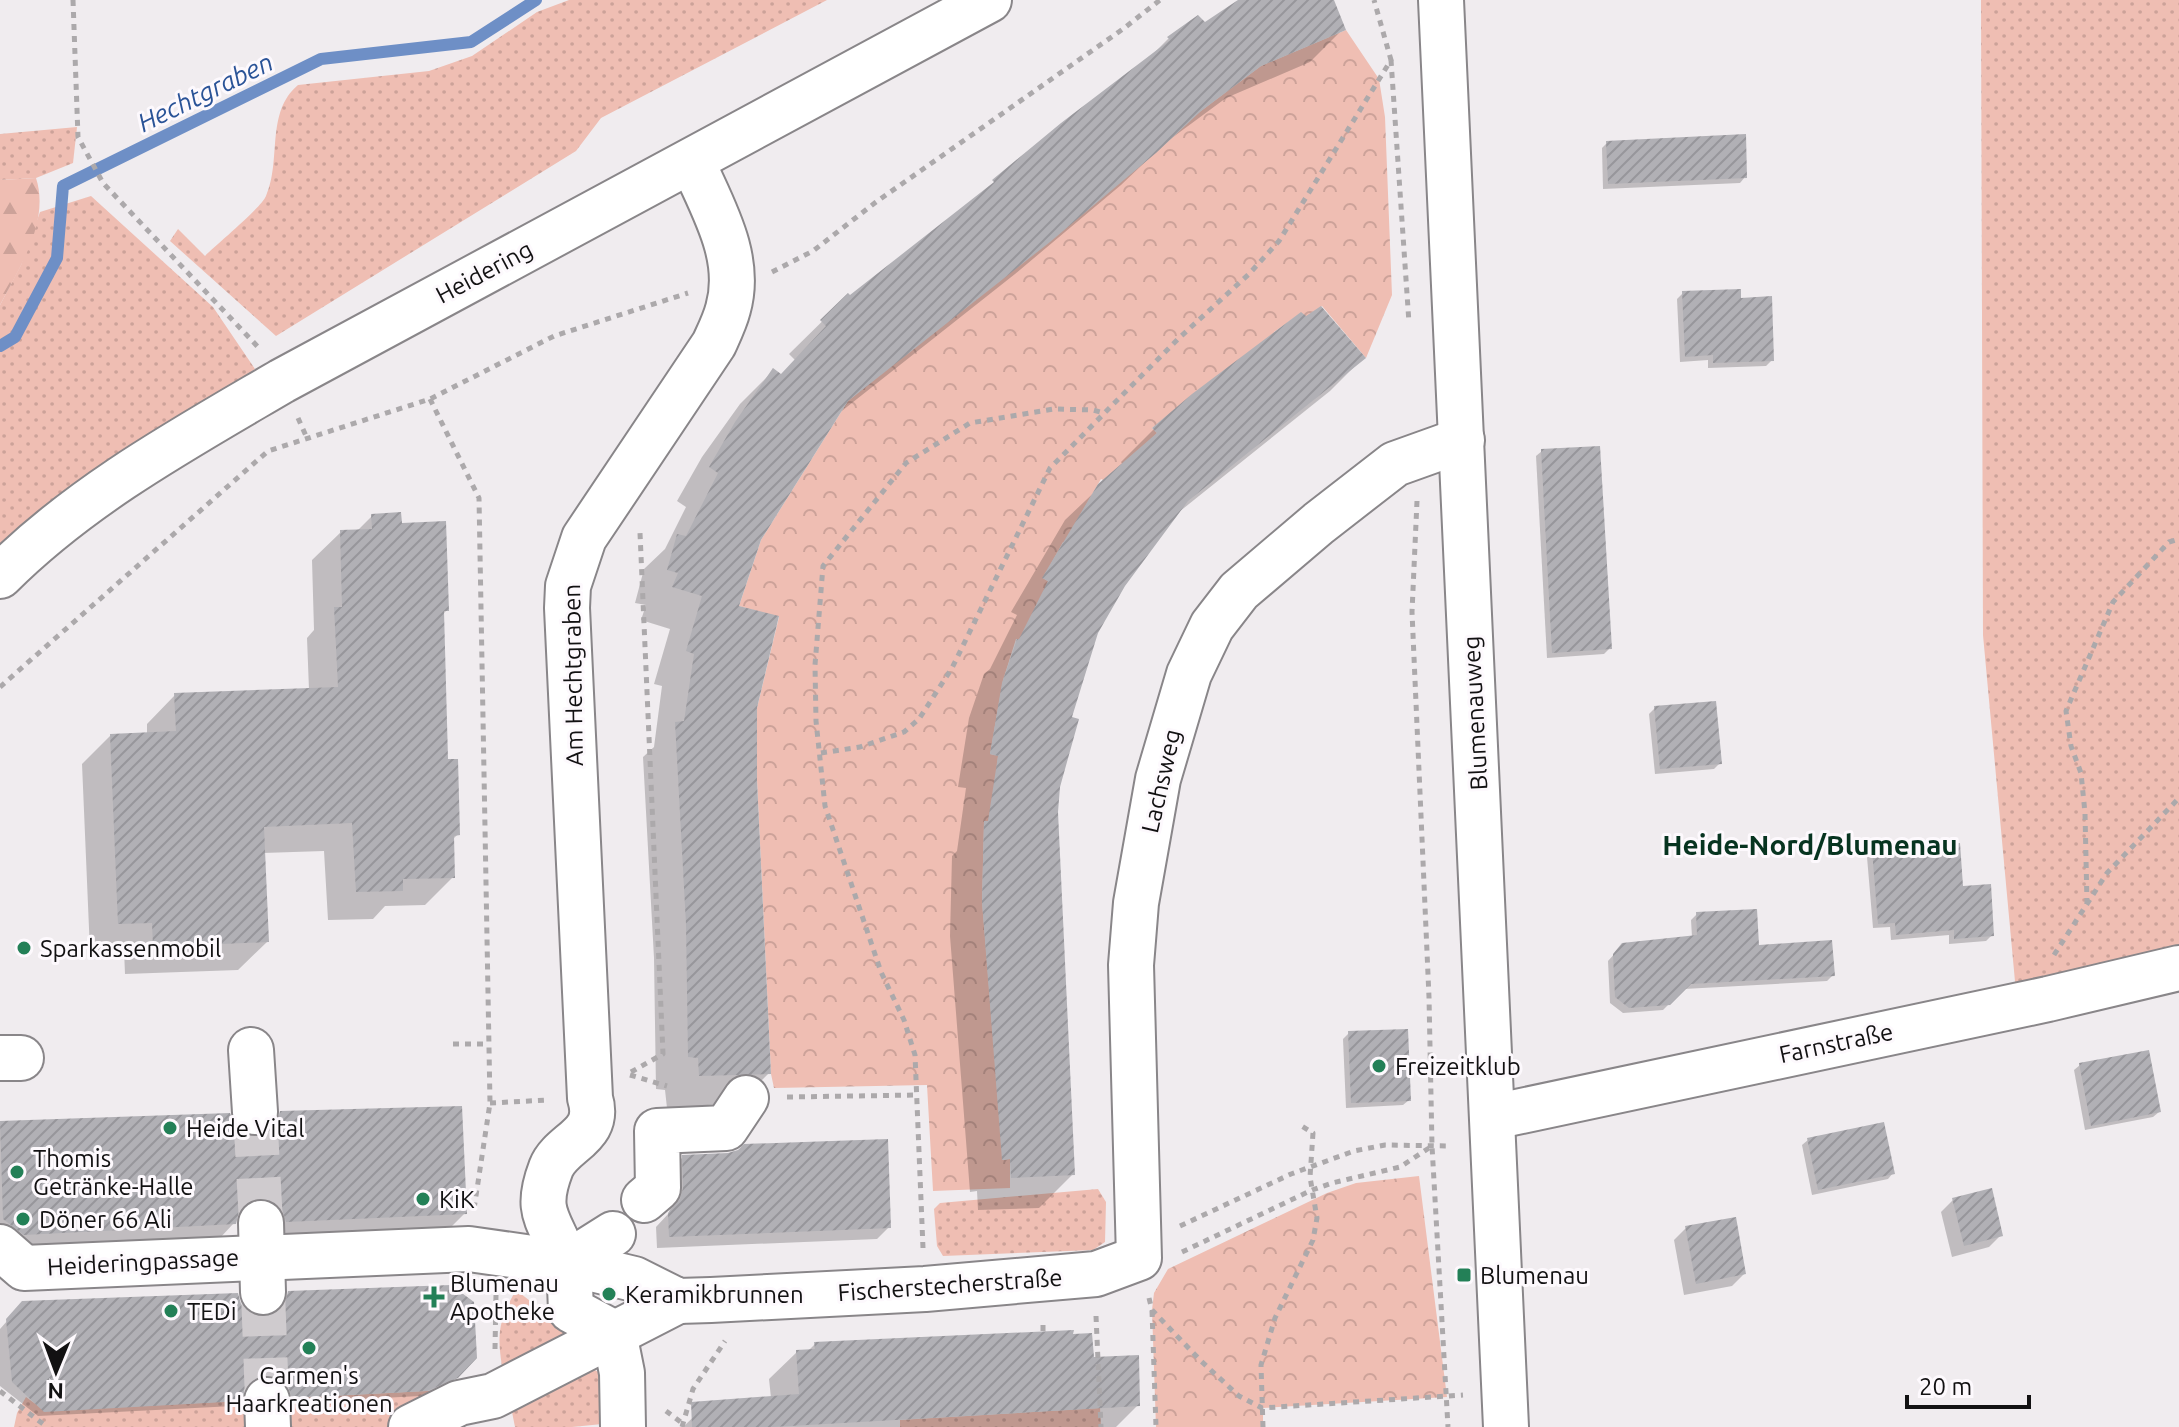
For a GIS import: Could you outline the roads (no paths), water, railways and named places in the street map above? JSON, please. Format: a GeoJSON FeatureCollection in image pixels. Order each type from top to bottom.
{"type":"FeatureCollection","features":[{"type":"Feature","properties":{"kind":"street","name":"Heidering"},"geometry":{"type":"LineString","coordinates":[[0,576],[32,544],[87,502],[175,444],[282,381],[989,0]]}},
{"type":"Feature","properties":{"kind":"street","name":"Blumenauweg"},"geometry":{"type":"LineString","coordinates":[[1441,0],[1505,1409]]}},
{"type":"Feature","properties":{"kind":"street","name":"Am Hechtgraben"},"geometry":{"type":"LineString","coordinates":[[567,1263],[541,1207],[552,1165],[589,1128],[593,1107],[590,1098],[568,586],[584,538],[714,344],[728,310],[731,294],[727,243],[692,161]]}},
{"type":"Feature","properties":{"kind":"street","name":"Lachsweg"},"geometry":{"type":"LineString","coordinates":[[1139,1258],[1131,965],[1136,903],[1158,779],[1189,674],[1212,626],[1239,591],[1395,464],[1462,440]]}},
{"type":"Feature","properties":{"kind":"street","name":"Farnstraße"},"geometry":{"type":"LineString","coordinates":[[1494,1131],[2179,968]]}},
{"type":"Feature","properties":{"kind":"street"},"geometry":{"type":"LineString","coordinates":[[251,1050],[255,1112]]}},
{"type":"Feature","properties":{"kind":"street"},"geometry":{"type":"LineString","coordinates":[[657,1193],[657,1131],[726,1128],[746,1098]]}},
{"type":"Feature","properties":{"kind":"street"},"geometry":{"type":"LineString","coordinates":[[613,1234],[567,1263],[571,1310],[618,1353],[623,1424]]}},
{"type":"Feature","properties":{"kind":"street","name":"Heideringpassage"},"geometry":{"type":"LineString","coordinates":[[8,1269],[469,1249],[567,1263],[710,1300]]}},
{"type":"Feature","properties":{"kind":"street","name":"Fischerstecherstraße"},"geometry":{"type":"LineString","coordinates":[[710,1300],[925,1289],[1096,1274],[1139,1258]]}},
{"type":"Feature","properties":{"kind":"street"},"geometry":{"type":"LineString","coordinates":[[411,1427],[459,1403],[493,1396],[618,1353],[710,1300]]}},
{"type":"Feature","properties":{"kind":"waterway","name":"Hechtgraben"},"geometry":{"type":"LineString","coordinates":[[0,346],[15,337],[57,258],[63,186],[321,59],[471,42],[536,0]]}},
{"type":"Feature","properties":{"kind":"tunnel"},"geometry":{"type":"LineString","coordinates":[[255,1112],[261,1223]]}},
{"type":"Feature","properties":{"kind":"tunnel"},"geometry":{"type":"LineString","coordinates":[[263,1292],[267,1400]]}},
{"type":"Feature","properties":{"kind":"place","name":"Sparkassenmobil"},"geometry":{"type":"Point","coordinates":[24,948]}},
{"type":"Feature","properties":{"kind":"place","name":"Freizeitklub"},"geometry":{"type":"Point","coordinates":[1379,1066]}},
{"type":"Feature","properties":{"kind":"place","name":"Heide Vital"},"geometry":{"type":"Point","coordinates":[170,1128]}},
{"type":"Feature","properties":{"kind":"place","name":"Thomis Getränke-Halle"},"geometry":{"type":"Point","coordinates":[17,1172]}},
{"type":"Feature","properties":{"kind":"place","name":"KiK"},"geometry":{"type":"Point","coordinates":[423,1199]}},
{"type":"Feature","properties":{"kind":"place","name":"Döner 66 Ali"},"geometry":{"type":"Point","coordinates":[23,1219]}},
{"type":"Feature","properties":{"kind":"place","name":"Blumenau"},"geometry":{"type":"Point","coordinates":[1464,1275]}},
{"type":"Feature","properties":{"kind":"place","name":"Keramikbrunnen"},"geometry":{"type":"Point","coordinates":[609,1294]}},
{"type":"Feature","properties":{"kind":"place","name":"Blumenau Apotheke"},"geometry":{"type":"Point","coordinates":[434,1297]}},
{"type":"Feature","properties":{"kind":"place","name":"TEDi"},"geometry":{"type":"Point","coordinates":[171,1311]}},
{"type":"Feature","properties":{"kind":"place","name":"Carmen's Haarkreationen"},"geometry":{"type":"Point","coordinates":[309,1348]}},
{"type":"Feature","properties":{"kind":"district","name":"Heide-Nord/Blumenau"},"geometry":{"type":"Point","coordinates":[1810,844]}}]}
